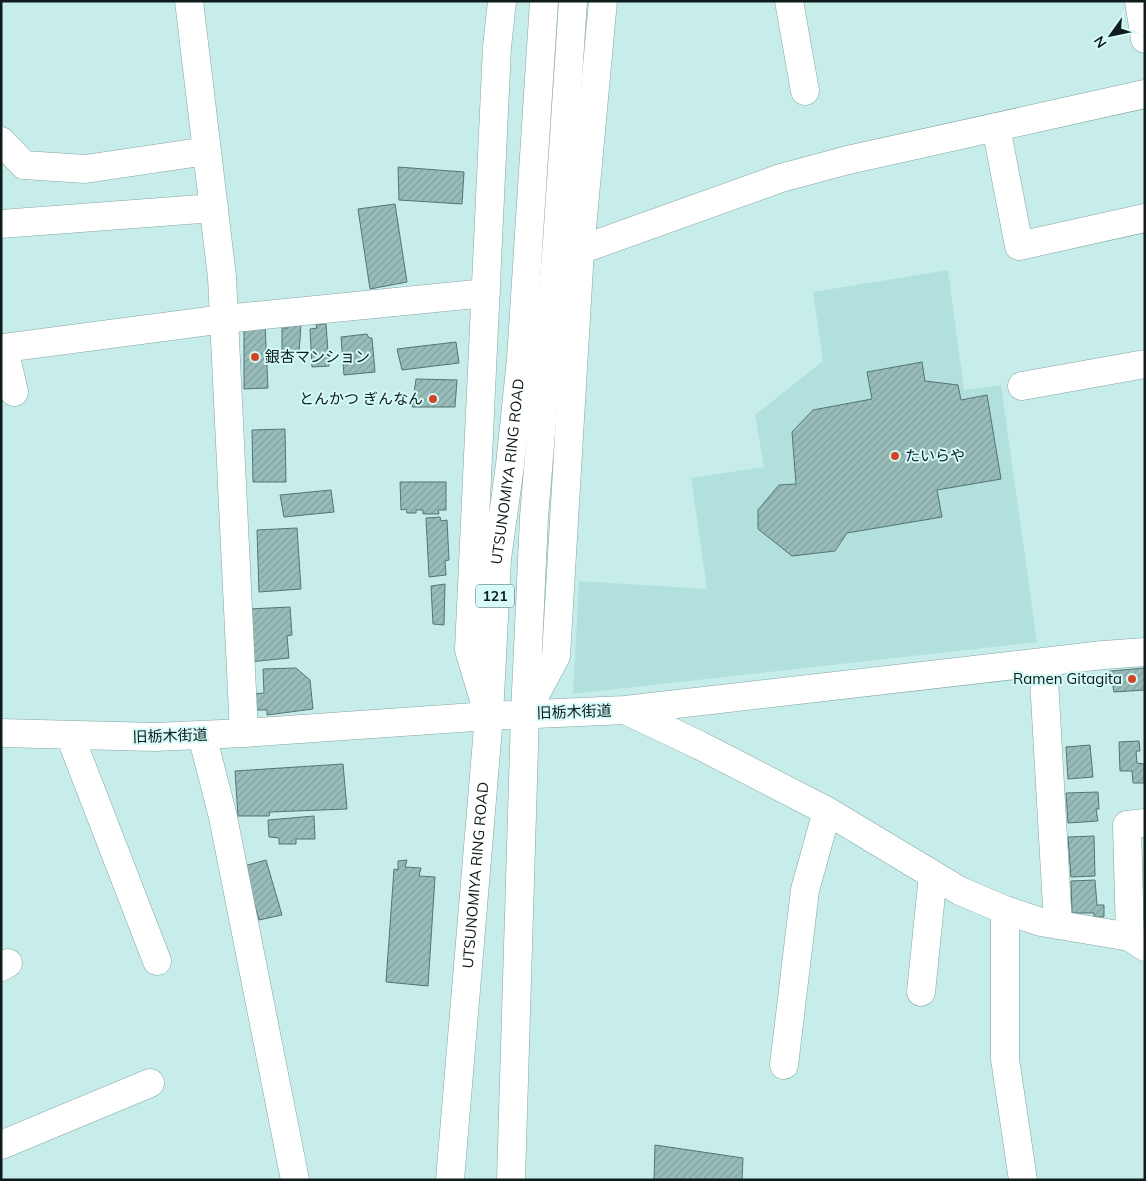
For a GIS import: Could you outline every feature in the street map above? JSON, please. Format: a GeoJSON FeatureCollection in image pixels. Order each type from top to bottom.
{"type":"FeatureCollection","features":[{"type":"Feature","properties":{"kind":"main road"},"geometry":{"type":"LineString","coordinates":[[189,1],[222,277],[244,733]]}},
{"type":"Feature","properties":{"kind":"main road"},"geometry":{"type":"LineString","coordinates":[[489,716],[469,650],[497,47],[502,1]]}},
{"type":"Feature","properties":{"kind":"main road"},"geometry":{"type":"LineString","coordinates":[[524,714],[556,656],[580,250],[603,1]]}},
{"type":"Feature","properties":{"kind":"main road"},"geometry":{"type":"LineString","coordinates":[[788,1],[805,91]]}},
{"type":"Feature","properties":{"kind":"main road"},"geometry":{"type":"LineString","coordinates":[[1139,1],[1145,39]]}},
{"type":"Feature","properties":{"kind":"main road","name":"UTSUNOMIYA RING ROAD"},"geometry":{"type":"LineString","coordinates":[[450,1180],[489,716],[497,559],[510,465],[521,359],[543,7]]}},
{"type":"Feature","properties":{"kind":"main road","name":"UTSUNOMIYA RING ROAD"},"geometry":{"type":"LineString","coordinates":[[511,1180],[524,714],[534,517],[557,242],[573,7]]}},
{"type":"Feature","properties":{"kind":"main road"},"geometry":{"type":"LineString","coordinates":[[580,250],[781,178],[848,160],[1145,94]]}},
{"type":"Feature","properties":{"kind":"main road"},"geometry":{"type":"LineString","coordinates":[[996,127],[1019,246],[1145,218]]}},
{"type":"Feature","properties":{"kind":"main road"},"geometry":{"type":"LineString","coordinates":[[1,141],[24,165],[85,168],[207,151]]}},
{"type":"Feature","properties":{"kind":"main road"},"geometry":{"type":"LineString","coordinates":[[1,224],[214,208]]}},
{"type":"Feature","properties":{"kind":"main road"},"geometry":{"type":"LineString","coordinates":[[14,392],[4,348],[224,319],[486,292]]}},
{"type":"Feature","properties":{"kind":"main road"},"geometry":{"type":"LineString","coordinates":[[1022,386],[1145,364]]}},
{"type":"Feature","properties":{"kind":"main road","name":"旧栃木街道"},"geometry":{"type":"LineString","coordinates":[[1,733],[155,737],[244,733],[489,716],[624,710],[1145,652]]}},
{"type":"Feature","properties":{"kind":"main road"},"geometry":{"type":"LineString","coordinates":[[1044,662],[1058,925]]}},
{"type":"Feature","properties":{"kind":"main road"},"geometry":{"type":"LineString","coordinates":[[624,710],[827,811],[960,891],[1005,910],[1041,922],[1138,942],[1127,825],[1145,823]]}},
{"type":"Feature","properties":{"kind":"main road"},"geometry":{"type":"LineString","coordinates":[[202,735],[223,817],[295,1180]]}},
{"type":"Feature","properties":{"kind":"main road"},"geometry":{"type":"LineString","coordinates":[[70,736],[157,961]]}},
{"type":"Feature","properties":{"kind":"main road"},"geometry":{"type":"LineString","coordinates":[[784,1065],[805,890],[827,811]]}},
{"type":"Feature","properties":{"kind":"main road"},"geometry":{"type":"LineString","coordinates":[[921,992],[934,874]]}},
{"type":"Feature","properties":{"kind":"main road"},"geometry":{"type":"LineString","coordinates":[[1005,910],[1006,1059],[1023,1180]]}},
{"type":"Feature","properties":{"kind":"main road"},"geometry":{"type":"LineString","coordinates":[[1,1145],[150,1083]]}},
{"type":"Feature","properties":{"kind":"shaded area"},"geometry":{"type":"Polygon","coordinates":[[[948,270],[964,390],[1001,385],[1037,642],[573,694],[579,581],[707,589],[691,478],[764,467],[755,415],[823,361],[813,292],[948,270]]]}},
{"type":"Feature","properties":{"kind":"building"},"geometry":{"type":"Polygon","coordinates":[[[398,167],[464,172],[462,204],[399,200],[398,167]]]}},
{"type":"Feature","properties":{"kind":"building"},"geometry":{"type":"Polygon","coordinates":[[[395,204],[407,282],[370,289],[358,209],[395,204]]]}},
{"type":"Feature","properties":{"kind":"building"},"geometry":{"type":"Polygon","coordinates":[[[301,324],[299,354],[282,353],[282,328],[288,328],[288,325],[301,324]]]}},
{"type":"Feature","properties":{"kind":"building"},"geometry":{"type":"Polygon","coordinates":[[[316,324],[326,324],[329,366],[312,367],[310,329],[317,328],[316,324]]]}},
{"type":"Feature","properties":{"kind":"building","name":"銀杏マンション"},"geometry":{"type":"Polygon","coordinates":[[[265,325],[268,388],[244,389],[244,326],[265,325]]]}},
{"type":"Feature","properties":{"kind":"building"},"geometry":{"type":"Polygon","coordinates":[[[367,334],[369,338],[372,338],[375,372],[344,375],[341,337],[367,334]]]}},
{"type":"Feature","properties":{"kind":"building"},"geometry":{"type":"Polygon","coordinates":[[[456,342],[459,363],[402,370],[397,349],[456,342]]]}},
{"type":"Feature","properties":{"kind":"building","name":"たいらや"},"geometry":{"type":"Polygon","coordinates":[[[922,362],[925,381],[958,385],[961,400],[987,395],[1001,479],[937,490],[942,517],[847,533],[835,551],[792,556],[758,529],[758,510],[779,485],[796,484],[792,432],[813,410],[872,399],[867,372],[922,362]]]}},
{"type":"Feature","properties":{"kind":"building"},"geometry":{"type":"Polygon","coordinates":[[[416,379],[457,380],[455,407],[412,407],[416,379]]]}},
{"type":"Feature","properties":{"kind":"building"},"geometry":{"type":"Polygon","coordinates":[[[285,429],[286,482],[253,482],[252,430],[285,429]]]}},
{"type":"Feature","properties":{"kind":"building"},"geometry":{"type":"Polygon","coordinates":[[[400,482],[446,482],[446,510],[438,510],[439,514],[423,514],[423,510],[416,510],[416,513],[407,513],[406,509],[401,510],[400,482]]]}},
{"type":"Feature","properties":{"kind":"building"},"geometry":{"type":"Polygon","coordinates":[[[331,490],[334,512],[284,517],[280,495],[331,490]]]}},
{"type":"Feature","properties":{"kind":"building"},"geometry":{"type":"Polygon","coordinates":[[[440,517],[441,521],[447,520],[449,560],[445,561],[446,575],[429,577],[426,518],[440,517]]]}},
{"type":"Feature","properties":{"kind":"building"},"geometry":{"type":"Polygon","coordinates":[[[297,528],[301,589],[259,592],[257,530],[297,528]]]}},
{"type":"Feature","properties":{"kind":"building"},"geometry":{"type":"Polygon","coordinates":[[[445,584],[444,625],[433,624],[431,586],[445,584]]]}},
{"type":"Feature","properties":{"kind":"building"},"geometry":{"type":"Polygon","coordinates":[[[290,607],[292,635],[287,636],[289,658],[249,662],[249,609],[290,607]]]}},
{"type":"Feature","properties":{"kind":"building"},"geometry":{"type":"Polygon","coordinates":[[[296,668],[310,680],[313,709],[267,715],[267,710],[254,710],[252,694],[264,693],[263,669],[296,668]]]}},
{"type":"Feature","properties":{"kind":"building"},"geometry":{"type":"Polygon","coordinates":[[[1145,668],[1145,690],[1114,692],[1110,671],[1145,668]]]}},
{"type":"Feature","properties":{"kind":"building"},"geometry":{"type":"Polygon","coordinates":[[[1139,741],[1140,751],[1136,751],[1137,763],[1144,764],[1144,783],[1133,783],[1132,771],[1120,771],[1119,742],[1139,741]]]}},
{"type":"Feature","properties":{"kind":"building"},"geometry":{"type":"Polygon","coordinates":[[[1090,745],[1093,777],[1068,779],[1066,747],[1090,745]]]}},
{"type":"Feature","properties":{"kind":"building"},"geometry":{"type":"Polygon","coordinates":[[[343,764],[347,809],[270,812],[269,816],[238,816],[235,771],[343,764]]]}},
{"type":"Feature","properties":{"kind":"building"},"geometry":{"type":"Polygon","coordinates":[[[1098,792],[1099,809],[1096,809],[1098,821],[1068,823],[1066,793],[1098,792]]]}},
{"type":"Feature","properties":{"kind":"building"},"geometry":{"type":"Polygon","coordinates":[[[314,816],[315,839],[296,839],[296,844],[279,844],[279,838],[269,837],[268,820],[314,816]]]}},
{"type":"Feature","properties":{"kind":"building"},"geometry":{"type":"Polygon","coordinates":[[[1094,836],[1095,876],[1071,877],[1068,837],[1094,836]]]}},
{"type":"Feature","properties":{"kind":"building"},"geometry":{"type":"Polygon","coordinates":[[[266,860],[282,915],[259,920],[244,866],[266,860]]]}},
{"type":"Feature","properties":{"kind":"building"},"geometry":{"type":"Polygon","coordinates":[[[407,860],[405,867],[421,868],[419,876],[435,877],[428,986],[386,982],[394,869],[398,870],[398,861],[407,860]]]}},
{"type":"Feature","properties":{"kind":"building"},"geometry":{"type":"Polygon","coordinates":[[[1095,880],[1097,905],[1104,905],[1104,917],[1094,917],[1094,913],[1072,913],[1071,881],[1095,880]]]}},
{"type":"Feature","properties":{"kind":"building"},"geometry":{"type":"Polygon","coordinates":[[[655,1145],[743,1158],[742,1180],[654,1180],[655,1145]]]}},
{"type":"Feature","properties":{"kind":"place","name":"銀杏マンション"},"geometry":{"type":"Point","coordinates":[255,357]}},
{"type":"Feature","properties":{"kind":"place","name":"とんかつ ぎんなん"},"geometry":{"type":"Point","coordinates":[433,399]}},
{"type":"Feature","properties":{"kind":"place","name":"たいらや"},"geometry":{"type":"Point","coordinates":[895,456]}},
{"type":"Feature","properties":{"kind":"place","name":"Ramen Gitagita"},"geometry":{"type":"Point","coordinates":[1132,679]}}]}
